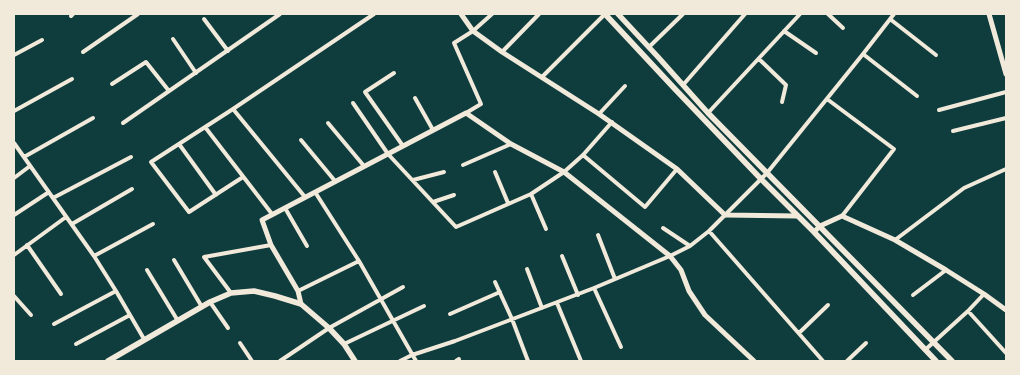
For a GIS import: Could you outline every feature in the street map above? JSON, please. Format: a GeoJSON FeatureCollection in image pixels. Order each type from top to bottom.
{"type":"FeatureCollection","features":[{"type":"Feature","properties":{"kind":"main road"},"geometry":{"type":"LineString","coordinates":[[605,14],[936,361]]}},
{"type":"Feature","properties":{"kind":"main road"},"geometry":{"type":"LineString","coordinates":[[618,14],[708,113],[952,361]]}},
{"type":"Feature","properties":{"kind":"main road"},"geometry":{"type":"LineString","coordinates":[[108,361],[210,302],[230,293],[254,291],[301,304],[329,328],[344,344],[355,361]]}},
{"type":"Feature","properties":{"kind":"street"},"geometry":{"type":"LineString","coordinates":[[83,52],[138,14]]}},
{"type":"Feature","properties":{"kind":"street"},"geometry":{"type":"LineString","coordinates":[[123,123],[280,14]]}},
{"type":"Feature","properties":{"kind":"street"},"geometry":{"type":"LineString","coordinates":[[243,177],[189,212],[151,162],[374,14]]}},
{"type":"Feature","properties":{"kind":"street"},"geometry":{"type":"LineString","coordinates":[[461,14],[473,31],[502,52],[612,122],[677,169],[724,215],[797,216]]}},
{"type":"Feature","properties":{"kind":"street"},"geometry":{"type":"LineString","coordinates":[[301,304],[298,291],[271,245],[262,220],[481,104],[454,43],[473,31],[492,14]]}},
{"type":"Feature","properties":{"kind":"street"},"geometry":{"type":"LineString","coordinates":[[502,52],[539,14]]}},
{"type":"Feature","properties":{"kind":"street"},"geometry":{"type":"LineString","coordinates":[[542,77],[605,14]]}},
{"type":"Feature","properties":{"kind":"street"},"geometry":{"type":"LineString","coordinates":[[649,47],[684,14]]}},
{"type":"Feature","properties":{"kind":"street"},"geometry":{"type":"LineString","coordinates":[[683,85],[745,14]]}},
{"type":"Feature","properties":{"kind":"street"},"geometry":{"type":"LineString","coordinates":[[708,113],[800,14]]}},
{"type":"Feature","properties":{"kind":"street"},"geometry":{"type":"LineString","coordinates":[[828,14],[843,28]]}},
{"type":"Feature","properties":{"kind":"street"},"geometry":{"type":"LineString","coordinates":[[400,361],[412,355],[455,341],[578,295],[690,246],[708,231],[767,173],[864,54],[894,14]]}},
{"type":"Feature","properties":{"kind":"street"},"geometry":{"type":"LineString","coordinates":[[988,14],[1006,74]]}},
{"type":"Feature","properties":{"kind":"street"},"geometry":{"type":"LineString","coordinates":[[204,19],[228,51]]}},
{"type":"Feature","properties":{"kind":"street"},"geometry":{"type":"LineString","coordinates":[[890,19],[936,55]]}},
{"type":"Feature","properties":{"kind":"street"},"geometry":{"type":"LineString","coordinates":[[784,31],[816,53]]}},
{"type":"Feature","properties":{"kind":"street"},"geometry":{"type":"LineString","coordinates":[[173,39],[196,73]]}},
{"type":"Feature","properties":{"kind":"street"},"geometry":{"type":"LineString","coordinates":[[14,55],[42,40]]}},
{"type":"Feature","properties":{"kind":"street"},"geometry":{"type":"LineString","coordinates":[[864,54],[917,96]]}},
{"type":"Feature","properties":{"kind":"street"},"geometry":{"type":"LineString","coordinates":[[758,58],[786,85],[782,102]]}},
{"type":"Feature","properties":{"kind":"street"},"geometry":{"type":"LineString","coordinates":[[112,84],[146,62],[169,92]]}},
{"type":"Feature","properties":{"kind":"street"},"geometry":{"type":"LineString","coordinates":[[394,73],[365,92],[403,146]]}},
{"type":"Feature","properties":{"kind":"street"},"geometry":{"type":"LineString","coordinates":[[14,111],[72,79]]}},
{"type":"Feature","properties":{"kind":"street"},"geometry":{"type":"LineString","coordinates":[[599,114],[625,86]]}},
{"type":"Feature","properties":{"kind":"street"},"geometry":{"type":"LineString","coordinates":[[940,110],[1006,92]]}},
{"type":"Feature","properties":{"kind":"street"},"geometry":{"type":"LineString","coordinates":[[415,98],[433,130]]}},
{"type":"Feature","properties":{"kind":"street"},"geometry":{"type":"LineString","coordinates":[[814,232],[820,226],[842,216],[894,149],[827,99]]}},
{"type":"Feature","properties":{"kind":"street"},"geometry":{"type":"LineString","coordinates":[[352,103],[388,154],[456,227],[531,194],[564,172],[583,155],[612,122]]}},
{"type":"Feature","properties":{"kind":"street"},"geometry":{"type":"LineString","coordinates":[[233,109],[306,197]]}},
{"type":"Feature","properties":{"kind":"street"},"geometry":{"type":"LineString","coordinates":[[466,113],[511,144],[564,172],[670,256],[681,270],[688,291],[705,315],[754,361]]}},
{"type":"Feature","properties":{"kind":"street"},"geometry":{"type":"LineString","coordinates":[[24,156],[93,118]]}},
{"type":"Feature","properties":{"kind":"street"},"geometry":{"type":"LineString","coordinates":[[953,131],[1006,118]]}},
{"type":"Feature","properties":{"kind":"street"},"geometry":{"type":"LineString","coordinates":[[328,123],[364,166]]}},
{"type":"Feature","properties":{"kind":"street"},"geometry":{"type":"LineString","coordinates":[[205,127],[272,214]]}},
{"type":"Feature","properties":{"kind":"street"},"geometry":{"type":"LineString","coordinates":[[301,140],[335,182]]}},
{"type":"Feature","properties":{"kind":"street"},"geometry":{"type":"LineString","coordinates":[[14,143],[94,256],[144,339]]}},
{"type":"Feature","properties":{"kind":"street"},"geometry":{"type":"LineString","coordinates":[[179,144],[216,195]]}},
{"type":"Feature","properties":{"kind":"street"},"geometry":{"type":"LineString","coordinates":[[463,165],[511,144]]}},
{"type":"Feature","properties":{"kind":"street"},"geometry":{"type":"LineString","coordinates":[[583,155],[645,207],[677,169]]}},
{"type":"Feature","properties":{"kind":"street"},"geometry":{"type":"LineString","coordinates":[[53,198],[131,157]]}},
{"type":"Feature","properties":{"kind":"street"},"geometry":{"type":"LineString","coordinates":[[14,178],[30,166]]}},
{"type":"Feature","properties":{"kind":"street"},"geometry":{"type":"LineString","coordinates":[[895,240],[964,188],[1006,169]]}},
{"type":"Feature","properties":{"kind":"street"},"geometry":{"type":"LineString","coordinates":[[413,180],[444,172]]}},
{"type":"Feature","properties":{"kind":"street"},"geometry":{"type":"LineString","coordinates":[[495,172],[508,203]]}},
{"type":"Feature","properties":{"kind":"street"},"geometry":{"type":"LineString","coordinates":[[72,224],[132,189]]}},
{"type":"Feature","properties":{"kind":"street"},"geometry":{"type":"LineString","coordinates":[[14,215],[49,192]]}},
{"type":"Feature","properties":{"kind":"street"},"geometry":{"type":"LineString","coordinates":[[315,192],[359,261],[416,361]]}},
{"type":"Feature","properties":{"kind":"street"},"geometry":{"type":"LineString","coordinates":[[531,194],[546,229]]}},
{"type":"Feature","properties":{"kind":"street"},"geometry":{"type":"LineString","coordinates":[[433,202],[454,195]]}},
{"type":"Feature","properties":{"kind":"street"},"geometry":{"type":"LineString","coordinates":[[285,208],[308,246]]}},
{"type":"Feature","properties":{"kind":"street"},"geometry":{"type":"LineString","coordinates":[[842,216],[895,240],[946,270],[1006,310]]}},
{"type":"Feature","properties":{"kind":"street"},"geometry":{"type":"LineString","coordinates":[[14,255],[66,217]]}},
{"type":"Feature","properties":{"kind":"street"},"geometry":{"type":"LineString","coordinates":[[94,256],[153,224]]}},
{"type":"Feature","properties":{"kind":"street"},"geometry":{"type":"LineString","coordinates":[[663,228],[690,246]]}},
{"type":"Feature","properties":{"kind":"street"},"geometry":{"type":"LineString","coordinates":[[708,231],[823,361]]}},
{"type":"Feature","properties":{"kind":"street"},"geometry":{"type":"LineString","coordinates":[[598,235],[615,279]]}},
{"type":"Feature","properties":{"kind":"street"},"geometry":{"type":"LineString","coordinates":[[27,245],[61,294]]}},
{"type":"Feature","properties":{"kind":"street"},"geometry":{"type":"LineString","coordinates":[[230,293],[204,257],[271,245]]}},
{"type":"Feature","properties":{"kind":"street"},"geometry":{"type":"LineString","coordinates":[[562,256],[578,295]]}},
{"type":"Feature","properties":{"kind":"street"},"geometry":{"type":"LineString","coordinates":[[174,260],[202,307]]}},
{"type":"Feature","properties":{"kind":"street"},"geometry":{"type":"LineString","coordinates":[[298,291],[359,261]]}},
{"type":"Feature","properties":{"kind":"street"},"geometry":{"type":"LineString","coordinates":[[527,269],[542,308]]}},
{"type":"Feature","properties":{"kind":"street"},"geometry":{"type":"LineString","coordinates":[[147,270],[178,321]]}},
{"type":"Feature","properties":{"kind":"street"},"geometry":{"type":"LineString","coordinates":[[913,295],[946,270]]}},
{"type":"Feature","properties":{"kind":"street"},"geometry":{"type":"LineString","coordinates":[[495,282],[512,319],[528,361]]}},
{"type":"Feature","properties":{"kind":"street"},"geometry":{"type":"LineString","coordinates":[[280,361],[329,328],[403,286]]}},
{"type":"Feature","properties":{"kind":"street"},"geometry":{"type":"LineString","coordinates":[[594,288],[621,347]]}},
{"type":"Feature","properties":{"kind":"street"},"geometry":{"type":"LineString","coordinates":[[54,324],[116,291]]}},
{"type":"Feature","properties":{"kind":"street"},"geometry":{"type":"LineString","coordinates":[[450,314],[500,292]]}},
{"type":"Feature","properties":{"kind":"street"},"geometry":{"type":"LineString","coordinates":[[925,350],[968,311],[984,294]]}},
{"type":"Feature","properties":{"kind":"street"},"geometry":{"type":"LineString","coordinates":[[14,296],[31,315]]}},
{"type":"Feature","properties":{"kind":"street"},"geometry":{"type":"LineString","coordinates":[[210,302],[228,328]]}},
{"type":"Feature","properties":{"kind":"street"},"geometry":{"type":"LineString","coordinates":[[557,303],[581,361]]}},
{"type":"Feature","properties":{"kind":"street"},"geometry":{"type":"LineString","coordinates":[[799,333],[828,305]]}},
{"type":"Feature","properties":{"kind":"street"},"geometry":{"type":"LineString","coordinates":[[344,344],[424,306]]}},
{"type":"Feature","properties":{"kind":"street"},"geometry":{"type":"LineString","coordinates":[[968,311],[1006,353]]}},
{"type":"Feature","properties":{"kind":"street"},"geometry":{"type":"LineString","coordinates":[[76,344],[130,315]]}},
{"type":"Feature","properties":{"kind":"street"},"geometry":{"type":"LineString","coordinates":[[240,343],[252,361]]}},
{"type":"Feature","properties":{"kind":"street"},"geometry":{"type":"LineString","coordinates":[[847,361],[866,343]]}}]}
